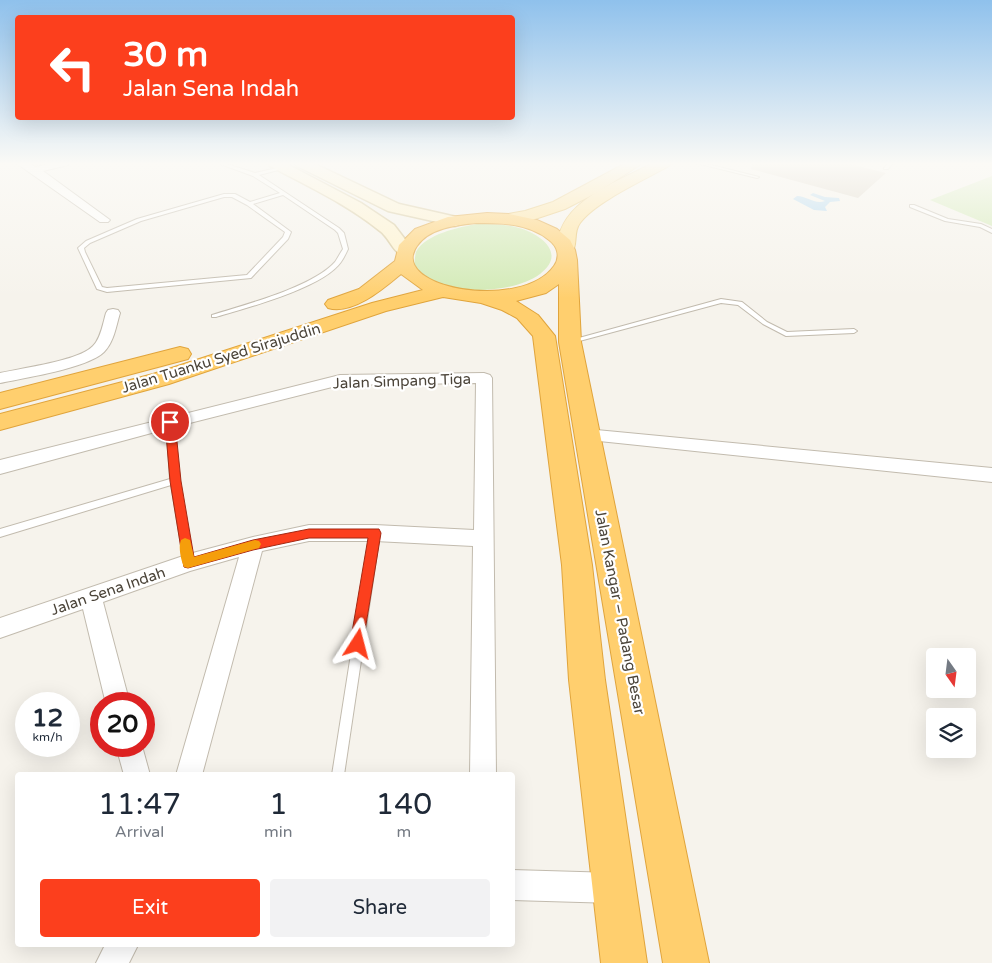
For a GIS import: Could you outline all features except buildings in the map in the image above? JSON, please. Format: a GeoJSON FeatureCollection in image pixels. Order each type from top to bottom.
{"type":"FeatureCollection","features":[{"type":"Feature","properties":{"kind":"highway","name":"Jalan Tuanku Syed Sirajuddin"},"geometry":{"type":"LineString","coordinates":[[0,400],[170,357],[303,316],[366,293],[404,257],[409,244],[423,232],[455,221],[487,218],[509,219],[546,230],[562,242],[567,255]]}},
{"type":"Feature","properties":{"kind":"highway"},"geometry":{"type":"LineString","coordinates":[[404,257],[408,271],[415,279],[441,292],[467,297],[482,297],[518,294],[538,288],[553,280],[563,270],[567,255]]}},
{"type":"Feature","properties":{"kind":"highway","name":"Jalan Kangar – Padang Besar"},"geometry":{"type":"LineString","coordinates":[[567,255],[570,342],[686,963]]}},
{"type":"Feature","properties":{"kind":"highway","name":"Jalan Tuanku Syed Sirajuddin"},"geometry":{"type":"LineString","coordinates":[[0,422],[161,379],[379,307],[441,292]]}},
{"type":"Feature","properties":{"kind":"highway","name":"Jalan Kangar – Padang Besar"},"geometry":{"type":"LineString","coordinates":[[482,297],[509,304],[532,320],[544,336],[577,565],[587,680],[624,963]]}},
{"type":"Feature","properties":{"kind":"main road"},"geometry":{"type":"LineString","coordinates":[[358,208],[388,229],[404,257]]}},
{"type":"Feature","properties":{"kind":"main road"},"geometry":{"type":"LineString","coordinates":[[397,208],[455,221]]}},
{"type":"Feature","properties":{"kind":"main road"},"geometry":{"type":"LineString","coordinates":[[509,219],[534,216],[556,208]]}},
{"type":"Feature","properties":{"kind":"main road"},"geometry":{"type":"LineString","coordinates":[[567,255],[568,229],[574,218],[588,208]]}},
{"type":"Feature","properties":{"kind":"street"},"geometry":{"type":"LineString","coordinates":[[87,208],[104,220]]}},
{"type":"Feature","properties":{"kind":"street"},"geometry":{"type":"LineString","coordinates":[[0,378],[81,358],[98,350],[104,340],[113,313]]}},
{"type":"Feature","properties":{"kind":"street","name":"Jalan Simpang Tiga"},"geometry":{"type":"LineString","coordinates":[[0,467],[340,380],[484,378],[483,538]]}},
{"type":"Feature","properties":{"kind":"street"},"geometry":{"type":"LineString","coordinates":[[586,434],[992,475]]}},
{"type":"Feature","properties":{"kind":"street","name":"Jalan Sena Indah"},"geometry":{"type":"LineString","coordinates":[[0,628],[188,563],[253,545],[309,533],[375,533],[483,538]]}},
{"type":"Feature","properties":{"kind":"street"},"geometry":{"type":"LineString","coordinates":[[483,538],[483,772]]}},
{"type":"Feature","properties":{"kind":"street"},"geometry":{"type":"LineString","coordinates":[[190,772],[253,545]]}},
{"type":"Feature","properties":{"kind":"street"},"geometry":{"type":"LineString","coordinates":[[91,596],[115,692]]}},
{"type":"Feature","properties":{"kind":"street"},"geometry":{"type":"LineString","coordinates":[[132,757],[136,772]]}},
{"type":"Feature","properties":{"kind":"street"},"geometry":{"type":"LineString","coordinates":[[515,885],[614,888]]}},
{"type":"Feature","properties":{"kind":"street"},"geometry":{"type":"LineString","coordinates":[[112,963],[121,947]]}},
{"type":"Feature","properties":{"kind":"lane"},"geometry":{"type":"LineString","coordinates":[[182,208],[139,220],[88,242],[81,248],[99,288],[107,290],[249,277],[286,238],[288,232],[255,208]]}},
{"type":"Feature","properties":{"kind":"lane"},"geometry":{"type":"LineString","coordinates":[[214,316],[293,290],[315,280],[342,260],[346,243],[341,233],[334,226],[306,208]]}},
{"type":"Feature","properties":{"kind":"lane"},"geometry":{"type":"LineString","coordinates":[[917,208],[947,220],[974,224],[992,230]]}},
{"type":"Feature","properties":{"kind":"lane"},"geometry":{"type":"LineString","coordinates":[[570,342],[721,301],[740,303],[765,323],[786,334],[854,331]]}},
{"type":"Feature","properties":{"kind":"lane"},"geometry":{"type":"LineString","coordinates":[[170,422],[175,481],[188,563]]}},
{"type":"Feature","properties":{"kind":"lane"},"geometry":{"type":"LineString","coordinates":[[0,533],[175,481]]}},
{"type":"Feature","properties":{"kind":"lane"},"geometry":{"type":"LineString","coordinates":[[338,772],[375,533]]}},
{"type":"Feature","properties":{"kind":"green space"},"geometry":{"type":"Polygon","coordinates":[[[949,208],[992,208],[992,226],[949,208]]]}},
{"type":"Feature","properties":{"kind":"green space"},"geometry":{"type":"Polygon","coordinates":[[[477,224],[509,226],[535,235],[548,246],[551,252],[548,267],[528,281],[514,286],[482,290],[449,287],[420,274],[414,264],[416,252],[427,240],[444,232],[477,224]]]}},
{"type":"Feature","properties":{"kind":"water"},"geometry":{"type":"Polygon","coordinates":[[[810,208],[825,208],[827,211],[810,208]]]}},
{"type":"Feature","properties":{"kind":"slow traffic"},"geometry":{"type":"LineString","coordinates":[[185,543],[188,563],[255,544]]}},
{"type":"Feature","properties":{"kind":"route"},"geometry":{"type":"LineString","coordinates":[[170,422],[175,481],[188,563],[253,545],[309,533],[375,533],[358,644]]}}]}
